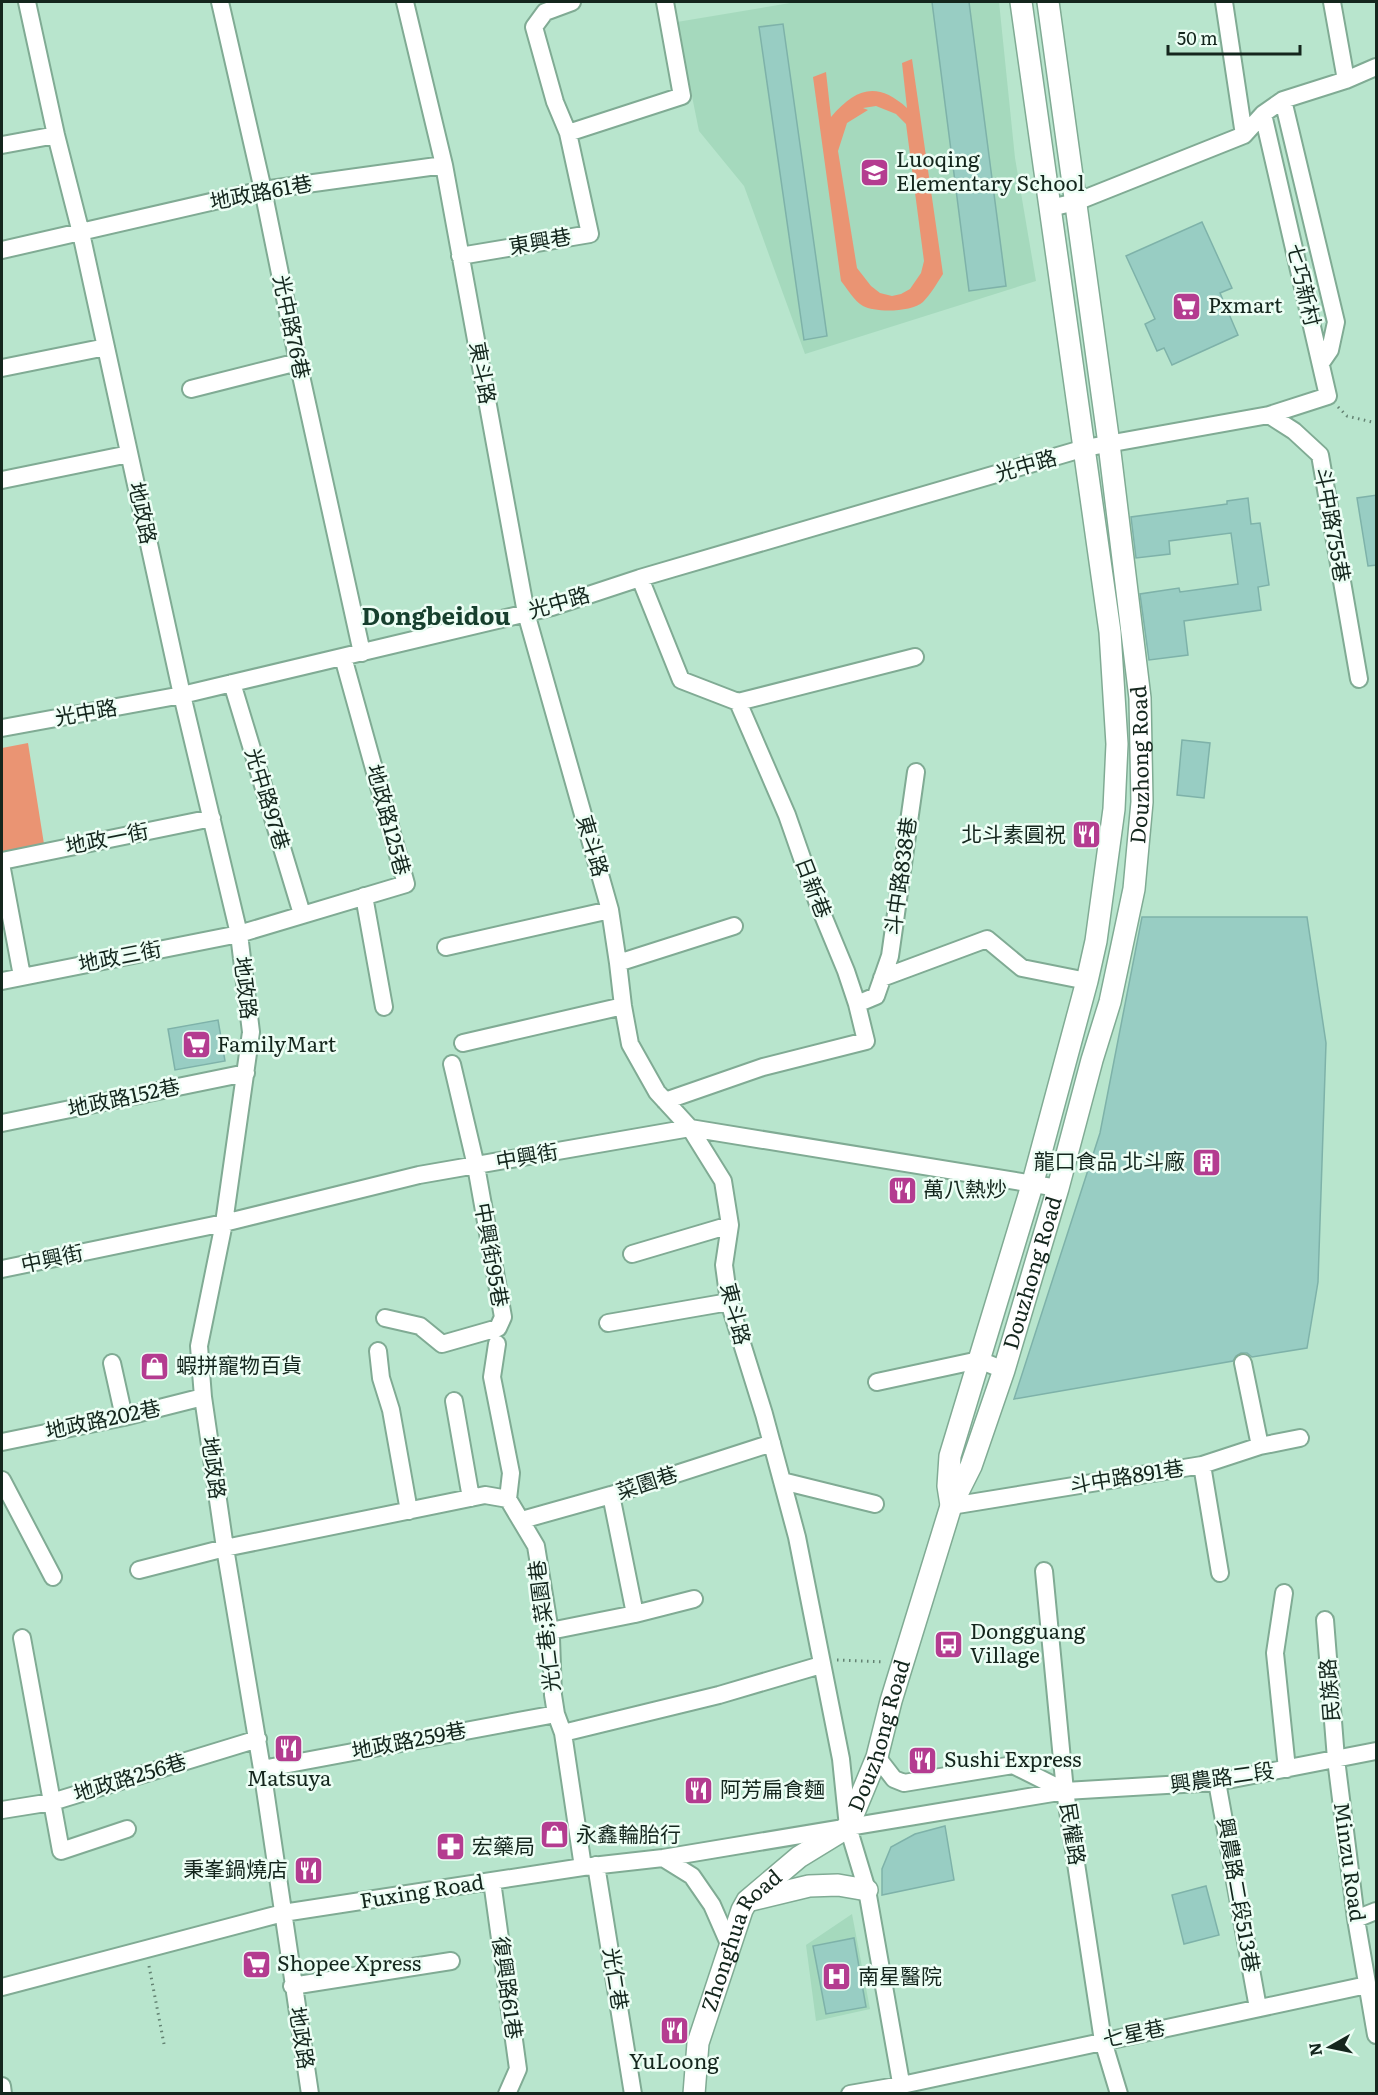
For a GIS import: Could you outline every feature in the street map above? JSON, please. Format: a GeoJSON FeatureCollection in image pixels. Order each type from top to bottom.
{"type":"FeatureCollection","features":[{"type":"Feature","properties":{"kind":"main road","name":"Douzhong Road"},"geometry":{"type":"LineString","coordinates":[[951,1506],[948,1486],[950,1456],[1033,1182],[1087,981],[1114,809],[1117,744],[1110,632],[1021,2]]}},
{"type":"Feature","properties":{"kind":"main road","name":"Douzhong Road"},"geometry":{"type":"LineString","coordinates":[[848,1827],[877,1757],[903,1662],[951,1506],[971,1466],[1004,1370],[1110,1002],[1134,889],[1142,802],[1140,698],[1109,444],[1048,2]]}},
{"type":"Feature","properties":{"kind":"main road"},"geometry":{"type":"LineString","coordinates":[[1110,632],[1133,629]]}},
{"type":"Feature","properties":{"kind":"main road","name":"Zhonghua Road"},"geometry":{"type":"LineString","coordinates":[[694,2094],[698,2043],[747,1901],[798,1857],[848,1827]]}},
{"type":"Feature","properties":{"kind":"main road"},"geometry":{"type":"LineString","coordinates":[[747,1901],[809,1886],[838,1885],[867,1890]]}},
{"type":"Feature","properties":{"kind":"street","name":"地政路"},"geometry":{"type":"LineString","coordinates":[[27,2],[56,135],[81,233],[182,696],[238,934],[251,1032],[224,1223],[199,1346],[203,1397],[225,1548],[258,1739],[292,1986],[310,2094]]}},
{"type":"Feature","properties":{"kind":"street","name":"光中路76巷"},"geometry":{"type":"LineString","coordinates":[[220,2],[263,190],[362,653]]}},
{"type":"Feature","properties":{"kind":"street","name":"東斗路"},"geometry":{"type":"LineString","coordinates":[[405,2],[444,165],[526,613],[610,910],[630,1044],[657,1092],[690,1128],[723,1181],[730,1225],[724,1265],[729,1302],[772,1443],[797,1537],[841,1759],[848,1827],[867,1890],[903,2090]]}},
{"type":"Feature","properties":{"kind":"street","name":"東興巷"},"geometry":{"type":"LineString","coordinates":[[460,256],[590,234],[568,133],[555,102],[534,27],[545,12],[572,2]]}},
{"type":"Feature","properties":{"kind":"street"},"geometry":{"type":"LineString","coordinates":[[568,133],[682,96],[665,2]]}},
{"type":"Feature","properties":{"kind":"street"},"geometry":{"type":"LineString","coordinates":[[1224,2],[1244,135]]}},
{"type":"Feature","properties":{"kind":"street"},"geometry":{"type":"LineString","coordinates":[[1332,2],[1347,80]]}},
{"type":"Feature","properties":{"kind":"street"},"geometry":{"type":"LineString","coordinates":[[1050,208],[1076,202],[1244,135],[1263,114],[1283,100],[1347,80],[1377,67]]}},
{"type":"Feature","properties":{"kind":"street"},"geometry":{"type":"LineString","coordinates":[[1283,100],[1336,322],[1330,350],[1321,363]]}},
{"type":"Feature","properties":{"kind":"street","name":"七巧新村"},"geometry":{"type":"LineString","coordinates":[[1263,114],[1328,396]]}},
{"type":"Feature","properties":{"kind":"street"},"geometry":{"type":"LineString","coordinates":[[2,145],[56,135]]}},
{"type":"Feature","properties":{"kind":"street","name":"地政路61巷"},"geometry":{"type":"LineString","coordinates":[[2,250],[263,190],[444,165]]}},
{"type":"Feature","properties":{"kind":"street"},"geometry":{"type":"LineString","coordinates":[[2,368],[106,347]]}},
{"type":"Feature","properties":{"kind":"street"},"geometry":{"type":"LineString","coordinates":[[191,389],[298,362]]}},
{"type":"Feature","properties":{"kind":"street"},"geometry":{"type":"LineString","coordinates":[[1109,444],[1269,415],[1328,396]]}},
{"type":"Feature","properties":{"kind":"street","name":"斗中路755巷"},"geometry":{"type":"LineString","coordinates":[[1269,415],[1294,431],[1320,455],[1359,679]]}},
{"type":"Feature","properties":{"kind":"street","name":"光中路"},"geometry":{"type":"LineString","coordinates":[[2,728],[182,696],[552,607],[640,578],[1085,448],[1109,444]]}},
{"type":"Feature","properties":{"kind":"street"},"geometry":{"type":"LineString","coordinates":[[2,480],[129,454]]}},
{"type":"Feature","properties":{"kind":"street"},"geometry":{"type":"LineString","coordinates":[[640,578],[681,680],[738,702],[915,657]]}},
{"type":"Feature","properties":{"kind":"street","name":"地政路125巷"},"geometry":{"type":"LineString","coordinates":[[238,934],[406,884],[343,657]]}},
{"type":"Feature","properties":{"kind":"street","name":"光中路97巷"},"geometry":{"type":"LineString","coordinates":[[232,683],[302,914]]}},
{"type":"Feature","properties":{"kind":"street","name":"日新巷"},"geometry":{"type":"LineString","coordinates":[[665,1101],[763,1067],[866,1041],[857,1004],[787,816],[738,702]]}},
{"type":"Feature","properties":{"kind":"street","name":"斗中路838巷"},"geometry":{"type":"LineString","coordinates":[[857,1004],[876,996],[890,956],[916,772]]}},
{"type":"Feature","properties":{"kind":"street","name":"地政一街"},"geometry":{"type":"LineString","coordinates":[[2,861],[212,818]]}},
{"type":"Feature","properties":{"kind":"street"},"geometry":{"type":"LineString","coordinates":[[2,869],[22,976]]}},
{"type":"Feature","properties":{"kind":"street"},"geometry":{"type":"LineString","coordinates":[[364,896],[384,1007]]}},
{"type":"Feature","properties":{"kind":"street"},"geometry":{"type":"LineString","coordinates":[[446,947],[610,910]]}},
{"type":"Feature","properties":{"kind":"street"},"geometry":{"type":"LineString","coordinates":[[618,963],[734,926]]}},
{"type":"Feature","properties":{"kind":"street","name":"地政三街"},"geometry":{"type":"LineString","coordinates":[[2,981],[238,934]]}},
{"type":"Feature","properties":{"kind":"street","name":"斗中路838巷"},"geometry":{"type":"LineString","coordinates":[[882,978],[987,939],[1022,968],[1087,981]]}},
{"type":"Feature","properties":{"kind":"street"},"geometry":{"type":"LineString","coordinates":[[463,1043],[623,1006]]}},
{"type":"Feature","properties":{"kind":"street"},"geometry":{"type":"LineString","coordinates":[[452,1064],[476,1166]]}},
{"type":"Feature","properties":{"kind":"street","name":"地政路152巷"},"geometry":{"type":"LineString","coordinates":[[2,1123],[246,1073]]}},
{"type":"Feature","properties":{"kind":"street","name":"中興街"},"geometry":{"type":"LineString","coordinates":[[2,1269],[224,1223],[419,1175],[690,1128],[1033,1182],[1058,1188]]}},
{"type":"Feature","properties":{"kind":"street","name":"中興街95巷"},"geometry":{"type":"LineString","coordinates":[[385,1318],[420,1326],[442,1344],[498,1328],[502,1317],[476,1166]]}},
{"type":"Feature","properties":{"kind":"street"},"geometry":{"type":"LineString","coordinates":[[632,1254],[730,1225]]}},
{"type":"Feature","properties":{"kind":"street"},"geometry":{"type":"LineString","coordinates":[[608,1323],[729,1302]]}},
{"type":"Feature","properties":{"kind":"street"},"geometry":{"type":"LineString","coordinates":[[139,1570],[225,1548],[485,1495],[508,1498],[512,1473],[492,1377],[497,1344]]}},
{"type":"Feature","properties":{"kind":"street"},"geometry":{"type":"LineString","coordinates":[[378,1351],[381,1378],[391,1410],[409,1511]]}},
{"type":"Feature","properties":{"kind":"street"},"geometry":{"type":"LineString","coordinates":[[877,1382],[979,1360],[1004,1370]]}},
{"type":"Feature","properties":{"kind":"street"},"geometry":{"type":"LineString","coordinates":[[112,1363],[124,1417]]}},
{"type":"Feature","properties":{"kind":"street"},"geometry":{"type":"LineString","coordinates":[[1243,1363],[1260,1446]]}},
{"type":"Feature","properties":{"kind":"street","name":"地政路202巷"},"geometry":{"type":"LineString","coordinates":[[2,1442],[124,1417],[203,1397]]}},
{"type":"Feature","properties":{"kind":"street"},"geometry":{"type":"LineString","coordinates":[[454,1401],[471,1498]]}},
{"type":"Feature","properties":{"kind":"street","name":"斗中路891巷"},"geometry":{"type":"LineString","coordinates":[[951,1506],[1202,1465],[1260,1446],[1300,1438]]}},
{"type":"Feature","properties":{"kind":"street","name":"菜園巷"},"geometry":{"type":"LineString","coordinates":[[522,1520],[611,1495],[772,1443]]}},
{"type":"Feature","properties":{"kind":"street"},"geometry":{"type":"LineString","coordinates":[[1202,1465],[1220,1572]]}},
{"type":"Feature","properties":{"kind":"street"},"geometry":{"type":"LineString","coordinates":[[2,1480],[53,1577]]}},
{"type":"Feature","properties":{"kind":"street"},"geometry":{"type":"LineString","coordinates":[[782,1481],[876,1504]]}},
{"type":"Feature","properties":{"kind":"street"},"geometry":{"type":"LineString","coordinates":[[611,1495],[635,1614]]}},
{"type":"Feature","properties":{"kind":"street","name":"光仁巷;菜園巷"},"geometry":{"type":"LineString","coordinates":[[508,1498],[536,1546],[550,1630],[556,1714],[563,1733],[590,1866]]}},
{"type":"Feature","properties":{"kind":"street","name":"民權路"},"geometry":{"type":"LineString","coordinates":[[1044,1571],[1065,1791],[1103,2041],[1119,2094]]}},
{"type":"Feature","properties":{"kind":"street"},"geometry":{"type":"LineString","coordinates":[[1284,1593],[1275,1653],[1287,1769]]}},
{"type":"Feature","properties":{"kind":"street"},"geometry":{"type":"LineString","coordinates":[[550,1630],[635,1614],[694,1599]]}},
{"type":"Feature","properties":{"kind":"street","name":"民族路"},"geometry":{"type":"LineString","coordinates":[[1325,1620],[1336,1759]]}},
{"type":"Feature","properties":{"kind":"street"},"geometry":{"type":"LineString","coordinates":[[22,1638],[61,1851],[127,1829]]}},
{"type":"Feature","properties":{"kind":"street"},"geometry":{"type":"LineString","coordinates":[[563,1733],[719,1695],[821,1662]]}},
{"type":"Feature","properties":{"kind":"street","name":"地政路259巷"},"geometry":{"type":"LineString","coordinates":[[262,1768],[556,1714]]}},
{"type":"Feature","properties":{"kind":"street","name":"地政路256巷"},"geometry":{"type":"LineString","coordinates":[[2,1810],[52,1802],[258,1739]]}},
{"type":"Feature","properties":{"kind":"street","name":"興農路二段"},"geometry":{"type":"LineString","coordinates":[[848,1827],[1065,1791],[1217,1782],[1377,1751]]}},
{"type":"Feature","properties":{"kind":"street","name":"興農路二段"},"geometry":{"type":"LineString","coordinates":[[877,1757],[894,1779],[904,1783],[1013,1765],[1065,1791]]}},
{"type":"Feature","properties":{"kind":"street","name":"Minzu Road"},"geometry":{"type":"LineString","coordinates":[[1336,1759],[1356,1919],[1377,2035]]}},
{"type":"Feature","properties":{"kind":"street","name":"興農路二段513巷"},"geometry":{"type":"LineString","coordinates":[[1217,1782],[1258,2008]]}},
{"type":"Feature","properties":{"kind":"street","name":"Fuxing Road"},"geometry":{"type":"LineString","coordinates":[[2,1987],[283,1913],[590,1866],[663,1858],[848,1827]]}},
{"type":"Feature","properties":{"kind":"street"},"geometry":{"type":"LineString","coordinates":[[663,1858],[692,1876],[712,1905],[730,1946]]}},
{"type":"Feature","properties":{"kind":"street","name":"光仁巷"},"geometry":{"type":"LineString","coordinates":[[590,1866],[633,2094]]}},
{"type":"Feature","properties":{"kind":"street","name":"復興路61巷"},"geometry":{"type":"LineString","coordinates":[[492,1881],[518,2069],[507,2094]]}},
{"type":"Feature","properties":{"kind":"street"},"geometry":{"type":"LineString","coordinates":[[1356,1919],[1377,1911]]}},
{"type":"Feature","properties":{"kind":"street"},"geometry":{"type":"LineString","coordinates":[[292,1986],[451,1961]]}},
{"type":"Feature","properties":{"kind":"street","name":"七星巷"},"geometry":{"type":"LineString","coordinates":[[850,2094],[903,2090],[1103,2041],[1367,1985]]}},
{"type":"Feature","properties":{"kind":"street"},"geometry":{"type":"LineString","coordinates":[[2,2086],[3,2094]]}},
{"type":"Feature","properties":{"kind":"path"},"geometry":{"type":"LineString","coordinates":[[1328,396],[1347,416],[1377,423]]}},
{"type":"Feature","properties":{"kind":"path"},"geometry":{"type":"LineString","coordinates":[[821,1662],[903,1662]]}},
{"type":"Feature","properties":{"kind":"path"},"geometry":{"type":"LineString","coordinates":[[145,1949],[164,2044]]}},
{"type":"Feature","properties":{"kind":"shaded area","name":"Luoqing Elementary School"},"geometry":{"type":"Polygon","coordinates":[[[796,2],[999,2],[1015,158],[1036,281],[805,354],[744,186],[699,131],[677,22],[796,2]]]}},
{"type":"Feature","properties":{"kind":"shaded area"},"geometry":{"type":"Polygon","coordinates":[[[912,59],[943,274],[929,296],[918,305],[903,310],[876,310],[860,304],[841,281],[813,77],[826,72],[831,117],[849,100],[858,94],[867,92],[876,91],[886,94],[907,108],[902,63],[912,59]],[[876,106],[863,108],[868,110],[847,123],[838,151],[857,268],[871,286],[880,293],[892,296],[910,289],[921,273],[924,261],[906,124],[896,114],[876,106]]]}},
{"type":"Feature","properties":{"kind":"shaded area"},"geometry":{"type":"Polygon","coordinates":[[[28,743],[44,844],[2,853],[2,748],[28,743]]]}},
{"type":"Feature","properties":{"kind":"shaded area","name":"南星醫院"},"geometry":{"type":"Polygon","coordinates":[[[852,1914],[870,2009],[816,2021],[806,1945],[852,1914]]]}},
{"type":"Feature","properties":{"kind":"building"},"geometry":{"type":"Polygon","coordinates":[[[932,2],[969,2],[1006,286],[969,291],[932,2]]]}},
{"type":"Feature","properties":{"kind":"building"},"geometry":{"type":"Polygon","coordinates":[[[783,24],[827,336],[804,340],[759,27],[783,24]]]}},
{"type":"Feature","properties":{"kind":"building","name":"Pxmart"},"geometry":{"type":"Polygon","coordinates":[[[1202,222],[1232,288],[1220,293],[1238,335],[1172,365],[1164,348],[1157,351],[1145,324],[1155,319],[1126,256],[1202,222]]]}},
{"type":"Feature","properties":{"kind":"building"},"geometry":{"type":"Polygon","coordinates":[[[1377,495],[1377,565],[1368,566],[1357,498],[1377,495]]]}},
{"type":"Feature","properties":{"kind":"building"},"geometry":{"type":"Polygon","coordinates":[[[1248,498],[1251,524],[1260,523],[1269,585],[1258,587],[1261,610],[1184,621],[1188,655],[1149,660],[1140,594],[1179,588],[1180,592],[1238,584],[1231,533],[1169,541],[1170,554],[1136,558],[1131,517],[1227,504],[1227,501],[1248,498]]]}},
{"type":"Feature","properties":{"kind":"building"},"geometry":{"type":"Polygon","coordinates":[[[1182,740],[1210,743],[1204,798],[1177,795],[1182,740]]]}},
{"type":"Feature","properties":{"kind":"building","name":"龍口食品 北斗廠"},"geometry":{"type":"Polygon","coordinates":[[[1142,917],[1307,917],[1326,1043],[1318,1282],[1307,1348],[1252,1357],[1247,1353],[1241,1353],[1233,1361],[1014,1399],[1100,1133],[1142,917]]]}},
{"type":"Feature","properties":{"kind":"building","name":"FamilyMart"},"geometry":{"type":"Polygon","coordinates":[[[218,1020],[225,1061],[175,1070],[168,1029],[218,1020]]]}},
{"type":"Feature","properties":{"kind":"building"},"geometry":{"type":"Polygon","coordinates":[[[945,1826],[954,1880],[882,1895],[882,1869],[891,1847],[915,1834],[945,1826]]]}},
{"type":"Feature","properties":{"kind":"building"},"geometry":{"type":"Polygon","coordinates":[[[1206,1886],[1219,1935],[1184,1944],[1172,1895],[1206,1886]]]}},
{"type":"Feature","properties":{"kind":"building","name":"南星醫院"},"geometry":{"type":"Polygon","coordinates":[[[854,1938],[866,2007],[826,2014],[813,1946],[854,1938]]]}},
{"type":"Feature","properties":{"kind":"place","name":"Luoqing Elementary School"},"geometry":{"type":"Point","coordinates":[875,172]}},
{"type":"Feature","properties":{"kind":"place","name":"Pxmart"},"geometry":{"type":"Point","coordinates":[1187,306]}},
{"type":"Feature","properties":{"kind":"place","name":"北斗素圓祝"},"geometry":{"type":"Point","coordinates":[1087,835]}},
{"type":"Feature","properties":{"kind":"place","name":"FamilyMart"},"geometry":{"type":"Point","coordinates":[196,1045]}},
{"type":"Feature","properties":{"kind":"place","name":"龍口食品 北斗廠"},"geometry":{"type":"Point","coordinates":[1206,1162]}},
{"type":"Feature","properties":{"kind":"place","name":"萬八熱炒"},"geometry":{"type":"Point","coordinates":[902,1190]}},
{"type":"Feature","properties":{"kind":"place","name":"蝦拼寵物百貨"},"geometry":{"type":"Point","coordinates":[155,1366]}},
{"type":"Feature","properties":{"kind":"place","name":"Dongguang Village"},"geometry":{"type":"Point","coordinates":[949,1644]}},
{"type":"Feature","properties":{"kind":"place","name":"Matsuya"},"geometry":{"type":"Point","coordinates":[289,1748]}},
{"type":"Feature","properties":{"kind":"place","name":"Sushi Express"},"geometry":{"type":"Point","coordinates":[923,1760]}},
{"type":"Feature","properties":{"kind":"place","name":"阿芳扁食麵"},"geometry":{"type":"Point","coordinates":[699,1790]}},
{"type":"Feature","properties":{"kind":"place","name":"永鑫輪胎行"},"geometry":{"type":"Point","coordinates":[555,1835]}},
{"type":"Feature","properties":{"kind":"place","name":"宏藥局"},"geometry":{"type":"Point","coordinates":[451,1847]}},
{"type":"Feature","properties":{"kind":"place","name":"秉峯鍋燒店"},"geometry":{"type":"Point","coordinates":[309,1870]}},
{"type":"Feature","properties":{"kind":"place","name":"Shopee Xpress"},"geometry":{"type":"Point","coordinates":[256,1964]}},
{"type":"Feature","properties":{"kind":"place","name":"南星醫院"},"geometry":{"type":"Point","coordinates":[837,1977]}},
{"type":"Feature","properties":{"kind":"place","name":"YuLoong"},"geometry":{"type":"Point","coordinates":[674,2031]}},
{"type":"Feature","properties":{"kind":"district","name":"Dongbeidou"},"geometry":{"type":"Point","coordinates":[436,617]}}]}
